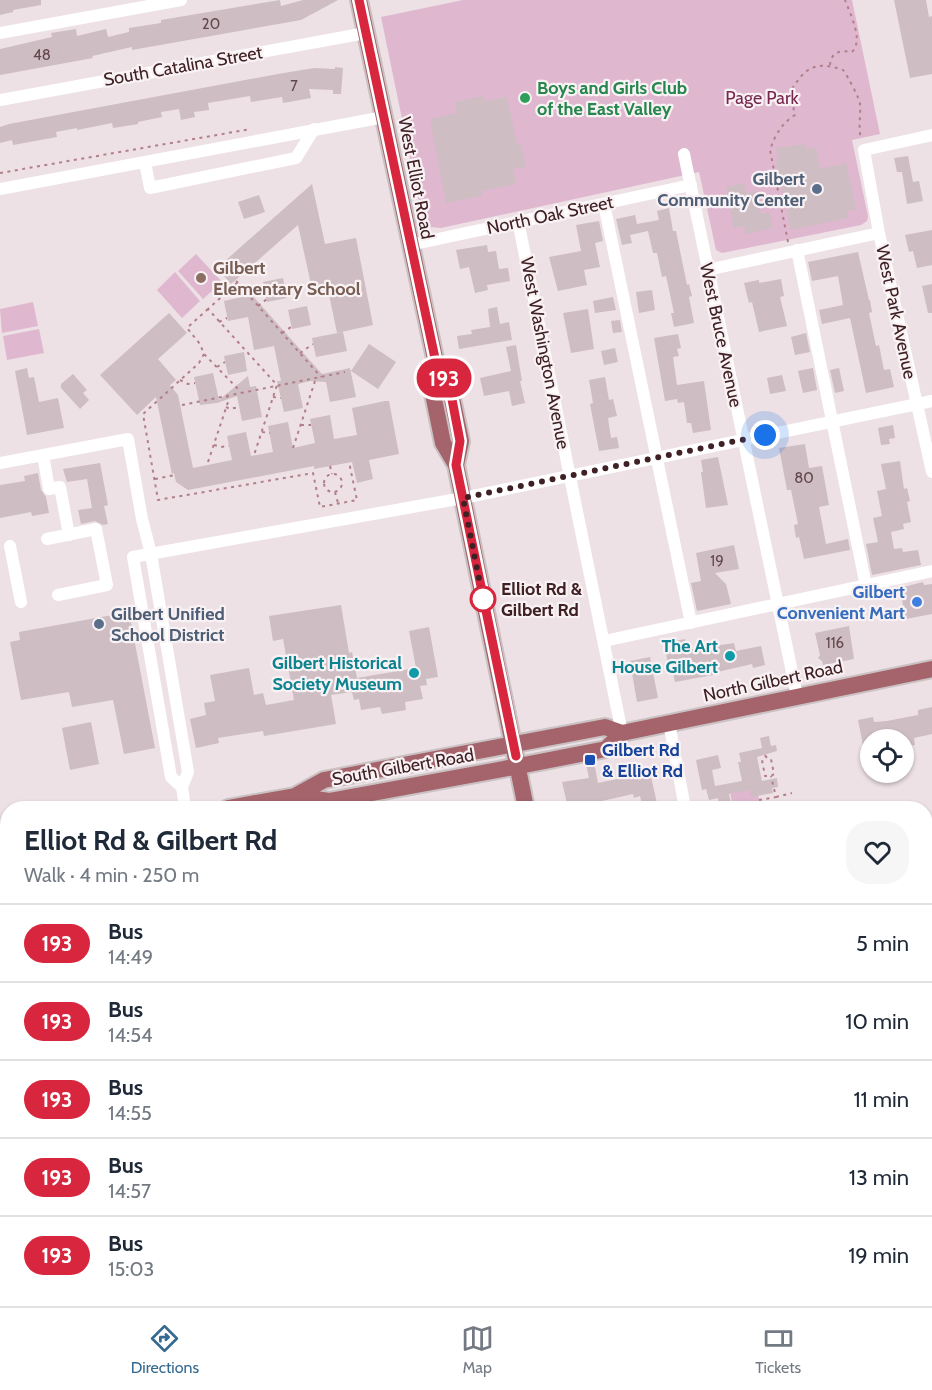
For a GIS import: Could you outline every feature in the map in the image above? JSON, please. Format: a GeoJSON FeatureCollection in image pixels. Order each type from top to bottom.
{"type":"FeatureCollection","features":[{"type":"Feature","properties":{"kind":"main road","name":"West Elliot Road"},"geometry":{"type":"LineString","coordinates":[[359,0],[436,363],[433,394],[443,443],[456,465],[525,801]]}},
{"type":"Feature","properties":{"kind":"main road","name":"North Gilbert Road"},"geometry":{"type":"LineString","coordinates":[[516,756],[605,727],[622,733],[932,669]]}},
{"type":"Feature","properties":{"kind":"main road","name":"South Gilbert Road"},"geometry":{"type":"LineString","coordinates":[[267,801],[295,796],[329,801],[516,756]]}},
{"type":"Feature","properties":{"kind":"street"},"geometry":{"type":"LineString","coordinates":[[0,33],[181,0]]}},
{"type":"Feature","properties":{"kind":"street","name":"South Catalina Street"},"geometry":{"type":"LineString","coordinates":[[0,100],[366,33]]}},
{"type":"Feature","properties":{"kind":"street"},"geometry":{"type":"LineString","coordinates":[[0,189],[384,117]]}},
{"type":"Feature","properties":{"kind":"street"},"geometry":{"type":"LineString","coordinates":[[145,162],[150,188],[296,158],[314,129]]}},
{"type":"Feature","properties":{"kind":"street"},"geometry":{"type":"LineString","coordinates":[[864,150],[932,135]]}},
{"type":"Feature","properties":{"kind":"street","name":"West Park Avenue"},"geometry":{"type":"LineString","coordinates":[[864,150],[879,233],[932,472]]}},
{"type":"Feature","properties":{"kind":"street","name":"West Bruce Avenue"},"geometry":{"type":"LineString","coordinates":[[684,154],[797,696]]}},
{"type":"Feature","properties":{"kind":"street","name":"North Oak Street"},"geometry":{"type":"LineString","coordinates":[[410,245],[691,184]]}},
{"type":"Feature","properties":{"kind":"street"},"geometry":{"type":"LineString","coordinates":[[604,204],[691,623]]}},
{"type":"Feature","properties":{"kind":"street","name":"West Washington Avenue"},"geometry":{"type":"LineString","coordinates":[[518,221],[622,733]]}},
{"type":"Feature","properties":{"kind":"street"},"geometry":{"type":"LineString","coordinates":[[707,270],[879,233]]}},
{"type":"Feature","properties":{"kind":"street"},"geometry":{"type":"LineString","coordinates":[[794,251],[866,586]]}},
{"type":"Feature","properties":{"kind":"street"},"geometry":{"type":"LineString","coordinates":[[182,787],[171,777],[133,557],[463,498],[932,401]]}},
{"type":"Feature","properties":{"kind":"street"},"geometry":{"type":"LineString","coordinates":[[0,463],[128,439],[142,519],[151,554],[188,772],[182,787],[184,801]]}},
{"type":"Feature","properties":{"kind":"street"},"geometry":{"type":"LineString","coordinates":[[43,455],[49,489],[60,487],[69,535]]}},
{"type":"Feature","properties":{"kind":"street"},"geometry":{"type":"LineString","coordinates":[[47,539],[96,529],[108,585],[58,595]]}},
{"type":"Feature","properties":{"kind":"street"},"geometry":{"type":"LineString","coordinates":[[10,546],[21,602]]}},
{"type":"Feature","properties":{"kind":"street"},"geometry":{"type":"LineString","coordinates":[[604,641],[932,571]]}},
{"type":"Feature","properties":{"kind":"street"},"geometry":{"type":"LineString","coordinates":[[153,673],[171,670]]}},
{"type":"Feature","properties":{"kind":"street"},"geometry":{"type":"LineString","coordinates":[[160,713],[177,710]]}},
{"type":"Feature","properties":{"kind":"street"},"geometry":{"type":"LineString","coordinates":[[669,723],[684,801]]}},
{"type":"Feature","properties":{"kind":"path"},"geometry":{"type":"LineString","coordinates":[[830,65],[830,58],[834,53],[852,52],[856,44],[855,32],[845,0]]}},
{"type":"Feature","properties":{"kind":"path"},"geometry":{"type":"LineString","coordinates":[[794,251],[770,150],[773,139],[780,128],[795,115],[790,92],[811,67],[830,65],[843,70],[848,76],[861,105],[859,131],[864,150]]}},
{"type":"Feature","properties":{"kind":"path"},"geometry":{"type":"LineString","coordinates":[[0,173],[259,128]]}},
{"type":"Feature","properties":{"kind":"path"},"geometry":{"type":"LineString","coordinates":[[241,393],[204,354],[201,344],[187,328],[236,282],[321,377]]}},
{"type":"Feature","properties":{"kind":"path"},"geometry":{"type":"LineString","coordinates":[[258,306],[267,299]]}},
{"type":"Feature","properties":{"kind":"path"},"geometry":{"type":"LineString","coordinates":[[208,309],[277,385]]}},
{"type":"Feature","properties":{"kind":"path"},"geometry":{"type":"LineString","coordinates":[[219,322],[227,318]]}},
{"type":"Feature","properties":{"kind":"path"},"geometry":{"type":"LineString","coordinates":[[282,333],[291,327]]}},
{"type":"Feature","properties":{"kind":"path"},"geometry":{"type":"LineString","coordinates":[[300,353],[313,344]]}},
{"type":"Feature","properties":{"kind":"path"},"geometry":{"type":"LineString","coordinates":[[204,354],[199,363],[143,414],[158,500],[313,473],[320,507],[357,500],[349,462]]}},
{"type":"Feature","properties":{"kind":"path"},"geometry":{"type":"LineString","coordinates":[[217,367],[225,362]]}},
{"type":"Feature","properties":{"kind":"path"},"geometry":{"type":"LineString","coordinates":[[182,405],[345,372]]}},
{"type":"Feature","properties":{"kind":"path"},"geometry":{"type":"LineString","coordinates":[[293,447],[316,378]]}},
{"type":"Feature","properties":{"kind":"path"},"geometry":{"type":"LineString","coordinates":[[180,380],[188,384],[195,383]]}},
{"type":"Feature","properties":{"kind":"path"},"geometry":{"type":"LineString","coordinates":[[254,455],[277,385]]}},
{"type":"Feature","properties":{"kind":"path"},"geometry":{"type":"LineString","coordinates":[[208,462],[226,407],[227,396]]}},
{"type":"Feature","properties":{"kind":"path"},"geometry":{"type":"LineString","coordinates":[[273,397],[281,398]]}},
{"type":"Feature","properties":{"kind":"path"},"geometry":{"type":"LineString","coordinates":[[226,407],[230,409],[239,407]]}},
{"type":"Feature","properties":{"kind":"path"},"geometry":{"type":"LineString","coordinates":[[301,424],[311,425]]}},
{"type":"Feature","properties":{"kind":"path"},"geometry":{"type":"LineString","coordinates":[[262,432],[270,433]]}},
{"type":"Feature","properties":{"kind":"path"},"geometry":{"type":"LineString","coordinates":[[213,445],[229,446]]}},
{"type":"Feature","properties":{"kind":"path"},"geometry":{"type":"LineString","coordinates":[[330,466],[332,474]]}},
{"type":"Feature","properties":{"kind":"path"},"geometry":{"type":"LineString","coordinates":[[332,474],[339,476],[342,481],[340,489],[336,492]]}},
{"type":"Feature","properties":{"kind":"path"},"geometry":{"type":"LineString","coordinates":[[332,474],[325,479],[325,485],[329,491],[336,492]]}},
{"type":"Feature","properties":{"kind":"path"},"geometry":{"type":"LineString","coordinates":[[154,480],[175,475]]}},
{"type":"Feature","properties":{"kind":"path"},"geometry":{"type":"LineString","coordinates":[[316,487],[325,485]]}},
{"type":"Feature","properties":{"kind":"path"},"geometry":{"type":"LineString","coordinates":[[336,492],[338,503]]}},
{"type":"Feature","properties":{"kind":"path"},"geometry":{"type":"LineString","coordinates":[[771,776],[765,776],[762,760],[766,756],[771,759],[774,774],[771,776],[776,797]]}},
{"type":"Feature","properties":{"kind":"path"},"geometry":{"type":"LineString","coordinates":[[759,800],[792,793]]}},
{"type":"Feature","properties":{"kind":"green space","name":"Page Park"},"geometry":{"type":"Polygon","coordinates":[[[463,0],[852,0],[880,134],[852,140],[868,216],[867,221],[861,225],[722,253],[716,250],[699,172],[441,228],[431,227],[422,216],[381,17],[463,0]]]}},
{"type":"Feature","properties":{"kind":"green space"},"geometry":{"type":"Polygon","coordinates":[[[196,254],[222,282],[203,299],[178,271],[196,254]]]}},
{"type":"Feature","properties":{"kind":"green space"},"geometry":{"type":"Polygon","coordinates":[[[175,272],[200,301],[182,318],[157,290],[175,272]]]}},
{"type":"Feature","properties":{"kind":"green space"},"geometry":{"type":"Polygon","coordinates":[[[33,302],[38,326],[2,333],[0,309],[33,302]]]}},
{"type":"Feature","properties":{"kind":"green space"},"geometry":{"type":"Polygon","coordinates":[[[39,329],[44,353],[7,360],[3,336],[39,329]]]}},
{"type":"Feature","properties":{"kind":"green space"},"geometry":{"type":"Polygon","coordinates":[[[755,781],[759,801],[732,801],[729,786],[755,781]]]}},
{"type":"Feature","properties":{"kind":"building"},"geometry":{"type":"Polygon","coordinates":[[[0,0],[41,0],[41,5],[0,15],[0,0]]]}},
{"type":"Feature","properties":{"kind":"building"},"geometry":{"type":"Polygon","coordinates":[[[280,0],[281,6],[303,0],[338,0],[301,20],[132,50],[132,47],[92,56],[93,58],[0,75],[0,49],[52,37],[51,33],[76,29],[77,36],[106,29],[108,37],[129,32],[129,28],[161,23],[161,20],[280,0]]]}},
{"type":"Feature","properties":{"kind":"building"},"geometry":{"type":"Polygon","coordinates":[[[894,0],[926,0],[929,17],[932,16],[932,74],[910,78],[894,0]]]}},
{"type":"Feature","properties":{"kind":"building"},"geometry":{"type":"Polygon","coordinates":[[[335,67],[343,68],[341,94],[333,94],[333,90],[309,89],[311,98],[283,103],[282,97],[251,102],[250,96],[208,103],[209,110],[194,112],[195,117],[181,120],[179,109],[161,112],[162,117],[138,122],[138,124],[113,128],[112,123],[56,132],[57,137],[13,145],[12,140],[0,143],[0,127],[9,124],[278,74],[314,68],[335,69],[335,67]]]}},
{"type":"Feature","properties":{"kind":"building"},"geometry":{"type":"Polygon","coordinates":[[[483,96],[484,101],[507,97],[517,145],[521,144],[526,167],[513,169],[516,184],[481,191],[482,196],[446,203],[430,119],[457,113],[455,102],[483,96]]]}},
{"type":"Feature","properties":{"kind":"building","name":"Gilbert Community Center"},"geometry":{"type":"Polygon","coordinates":[[[806,144],[806,149],[816,147],[820,169],[846,163],[856,209],[847,211],[848,218],[791,230],[776,161],[779,160],[776,148],[806,144]]]}},
{"type":"Feature","properties":{"kind":"building"},"geometry":{"type":"Polygon","coordinates":[[[908,156],[913,182],[919,181],[923,201],[907,204],[902,172],[897,172],[894,158],[908,156]]]}},
{"type":"Feature","properties":{"kind":"building"},"geometry":{"type":"Polygon","coordinates":[[[744,183],[746,193],[756,191],[761,214],[770,212],[773,228],[746,234],[744,226],[734,228],[726,187],[744,183]]]}},
{"type":"Feature","properties":{"kind":"building"},"geometry":{"type":"Polygon","coordinates":[[[312,184],[325,244],[356,238],[373,325],[337,333],[327,285],[312,289],[298,225],[231,284],[217,268],[312,184]]]}},
{"type":"Feature","properties":{"kind":"building"},"geometry":{"type":"Polygon","coordinates":[[[259,195],[265,212],[244,219],[238,202],[259,195]]]}},
{"type":"Feature","properties":{"kind":"building"},"geometry":{"type":"Polygon","coordinates":[[[669,208],[687,285],[689,284],[692,296],[689,297],[694,323],[674,327],[671,313],[674,313],[666,276],[662,277],[657,253],[653,253],[648,231],[630,235],[632,243],[622,245],[616,219],[635,215],[637,224],[659,220],[657,211],[669,208]]]}},
{"type":"Feature","properties":{"kind":"building"},"geometry":{"type":"Polygon","coordinates":[[[599,221],[603,241],[595,243],[600,267],[584,270],[587,285],[558,291],[549,257],[581,251],[576,225],[599,221]]]}},
{"type":"Feature","properties":{"kind":"building"},"geometry":{"type":"Polygon","coordinates":[[[932,230],[932,265],[917,268],[913,251],[909,252],[905,235],[932,230]]]}},
{"type":"Feature","properties":{"kind":"building"},"geometry":{"type":"Polygon","coordinates":[[[487,245],[488,252],[496,251],[499,269],[508,268],[510,281],[487,285],[488,290],[475,293],[469,267],[460,269],[456,250],[487,245]]]}},
{"type":"Feature","properties":{"kind":"building"},"geometry":{"type":"Polygon","coordinates":[[[858,252],[870,300],[872,312],[869,313],[876,346],[879,345],[884,370],[890,369],[894,387],[866,393],[850,318],[822,324],[819,310],[843,305],[838,276],[812,281],[808,262],[858,252]]]}},
{"type":"Feature","properties":{"kind":"building"},"geometry":{"type":"Polygon","coordinates":[[[283,278],[287,298],[267,302],[263,282],[283,278]]]}},
{"type":"Feature","properties":{"kind":"building"},"geometry":{"type":"Polygon","coordinates":[[[781,279],[784,296],[780,297],[787,326],[759,332],[752,302],[749,303],[744,283],[781,279]]]}},
{"type":"Feature","properties":{"kind":"building"},"geometry":{"type":"Polygon","coordinates":[[[932,284],[932,313],[928,313],[922,286],[932,284]]]}},
{"type":"Feature","properties":{"kind":"building"},"geometry":{"type":"Polygon","coordinates":[[[244,286],[322,374],[350,368],[356,397],[330,402],[326,382],[310,381],[298,384],[303,408],[284,412],[277,381],[281,381],[274,346],[254,350],[248,317],[228,321],[224,301],[242,297],[234,288],[244,286]]]}},
{"type":"Feature","properties":{"kind":"building"},"geometry":{"type":"Polygon","coordinates":[[[652,290],[655,310],[639,313],[636,292],[652,290]]]}},
{"type":"Feature","properties":{"kind":"building"},"geometry":{"type":"Polygon","coordinates":[[[613,297],[616,310],[595,313],[593,301],[613,297]]]}},
{"type":"Feature","properties":{"kind":"building"},"geometry":{"type":"Polygon","coordinates":[[[307,306],[311,325],[292,329],[288,310],[307,306]]]}},
{"type":"Feature","properties":{"kind":"building"},"geometry":{"type":"Polygon","coordinates":[[[497,307],[500,324],[509,322],[512,340],[459,349],[457,336],[472,334],[471,330],[490,327],[488,309],[497,307]]]}},
{"type":"Feature","properties":{"kind":"building"},"geometry":{"type":"Polygon","coordinates":[[[588,309],[594,349],[571,353],[563,313],[588,309]]]}},
{"type":"Feature","properties":{"kind":"building"},"geometry":{"type":"Polygon","coordinates":[[[169,313],[187,333],[158,359],[176,380],[170,385],[178,395],[193,468],[232,460],[227,436],[246,432],[251,456],[273,452],[268,426],[288,422],[293,448],[315,443],[310,419],[330,415],[334,439],[357,435],[352,408],[385,401],[389,401],[399,454],[369,460],[373,479],[357,483],[352,462],[314,469],[314,466],[188,490],[176,482],[174,473],[172,474],[156,397],[137,415],[100,375],[169,313]]]}},
{"type":"Feature","properties":{"kind":"building"},"geometry":{"type":"Polygon","coordinates":[[[620,320],[622,332],[613,333],[611,321],[620,320]]]}},
{"type":"Feature","properties":{"kind":"building"},"geometry":{"type":"Polygon","coordinates":[[[343,332],[347,351],[316,357],[312,338],[343,332]]]}},
{"type":"Feature","properties":{"kind":"building"},"geometry":{"type":"Polygon","coordinates":[[[806,333],[810,352],[795,355],[791,337],[806,333]]]}},
{"type":"Feature","properties":{"kind":"building"},"geometry":{"type":"Polygon","coordinates":[[[678,334],[681,348],[677,349],[679,356],[673,357],[677,385],[704,381],[711,430],[693,433],[691,423],[687,423],[684,402],[678,403],[677,399],[665,401],[654,338],[678,334]]]}},
{"type":"Feature","properties":{"kind":"building"},"geometry":{"type":"Polygon","coordinates":[[[369,344],[396,362],[378,389],[351,371],[369,344]]]}},
{"type":"Feature","properties":{"kind":"building"},"geometry":{"type":"Polygon","coordinates":[[[516,345],[525,403],[512,406],[509,391],[484,396],[480,378],[511,371],[506,347],[516,345]]]}},
{"type":"Feature","properties":{"kind":"building"},"geometry":{"type":"Polygon","coordinates":[[[615,348],[618,362],[604,365],[601,351],[615,348]]]}},
{"type":"Feature","properties":{"kind":"building"},"geometry":{"type":"Polygon","coordinates":[[[244,352],[247,371],[228,375],[224,356],[244,352]]]}},
{"type":"Feature","properties":{"kind":"building"},"geometry":{"type":"Polygon","coordinates":[[[27,368],[29,378],[34,377],[39,402],[58,398],[64,428],[27,435],[15,371],[27,368]]]}},
{"type":"Feature","properties":{"kind":"building"},"geometry":{"type":"Polygon","coordinates":[[[813,368],[817,390],[803,393],[798,371],[813,368]]]}},
{"type":"Feature","properties":{"kind":"building"},"geometry":{"type":"Polygon","coordinates":[[[839,368],[844,391],[835,393],[830,370],[839,368]]]}},
{"type":"Feature","properties":{"kind":"building"},"geometry":{"type":"Polygon","coordinates":[[[213,373],[219,400],[248,376],[250,387],[256,386],[262,417],[242,421],[237,396],[217,403],[200,405],[194,377],[213,373]]]}},
{"type":"Feature","properties":{"kind":"building"},"geometry":{"type":"Polygon","coordinates":[[[73,374],[87,390],[83,393],[89,400],[80,409],[61,388],[61,384],[73,374]]]}},
{"type":"Feature","properties":{"kind":"building"},"geometry":{"type":"Polygon","coordinates":[[[782,375],[786,391],[770,394],[767,378],[782,375]]]}},
{"type":"Feature","properties":{"kind":"building"},"geometry":{"type":"Polygon","coordinates":[[[605,377],[609,400],[613,399],[617,416],[608,418],[611,438],[617,437],[619,448],[599,451],[590,404],[593,403],[589,380],[605,377]]]}},
{"type":"Feature","properties":{"kind":"building"},"geometry":{"type":"Polygon","coordinates":[[[893,425],[895,438],[889,439],[890,444],[881,445],[878,428],[893,425]]]}},
{"type":"Feature","properties":{"kind":"building"},"geometry":{"type":"Polygon","coordinates":[[[805,444],[809,468],[822,466],[829,505],[819,507],[826,544],[848,539],[850,550],[804,559],[799,537],[796,538],[794,525],[798,524],[791,490],[787,490],[779,448],[805,444]]]}},
{"type":"Feature","properties":{"kind":"building"},"geometry":{"type":"Polygon","coordinates":[[[718,457],[728,505],[706,508],[701,460],[718,457]]]}},
{"type":"Feature","properties":{"kind":"building"},"geometry":{"type":"Polygon","coordinates":[[[900,461],[904,489],[907,488],[910,501],[907,502],[911,522],[903,524],[904,529],[891,532],[894,549],[902,548],[903,552],[918,550],[921,565],[872,575],[866,544],[878,542],[873,518],[882,516],[877,491],[886,489],[881,464],[900,461]]]}},
{"type":"Feature","properties":{"kind":"building"},"geometry":{"type":"Polygon","coordinates":[[[100,463],[108,505],[104,506],[108,524],[103,525],[95,521],[81,524],[78,510],[92,508],[87,479],[67,482],[63,469],[100,463]]]}},
{"type":"Feature","properties":{"kind":"building"},"geometry":{"type":"Polygon","coordinates":[[[38,473],[49,513],[32,516],[31,512],[0,518],[0,485],[25,481],[24,476],[38,473]]]}},
{"type":"Feature","properties":{"kind":"building"},"geometry":{"type":"Polygon","coordinates":[[[734,545],[739,569],[715,573],[726,584],[731,604],[697,611],[691,583],[701,581],[696,553],[734,545]]]}},
{"type":"Feature","properties":{"kind":"building","name":"Gilbert Convenient Mart"},"geometry":{"type":"Polygon","coordinates":[[[923,582],[924,585],[932,584],[932,614],[906,619],[900,591],[904,591],[903,587],[923,582]]]}},
{"type":"Feature","properties":{"kind":"building"},"geometry":{"type":"Polygon","coordinates":[[[341,605],[349,653],[352,652],[357,678],[416,668],[409,631],[429,627],[438,677],[426,679],[427,685],[420,686],[423,699],[405,702],[406,710],[382,714],[380,707],[361,710],[359,699],[354,700],[352,692],[331,695],[336,724],[264,736],[263,731],[218,738],[219,743],[196,748],[190,719],[206,715],[204,703],[215,701],[210,675],[249,668],[254,695],[263,693],[266,705],[294,700],[283,639],[273,641],[269,616],[341,605]]]}},
{"type":"Feature","properties":{"kind":"building"},"geometry":{"type":"Polygon","coordinates":[[[129,612],[155,748],[124,754],[113,700],[72,707],[69,692],[21,700],[10,642],[20,640],[19,632],[129,612]]]}},
{"type":"Feature","properties":{"kind":"building"},"geometry":{"type":"Polygon","coordinates":[[[849,626],[854,659],[823,665],[818,658],[820,655],[815,633],[849,626]]]}},
{"type":"Feature","properties":{"kind":"building"},"geometry":{"type":"Polygon","coordinates":[[[685,639],[688,650],[734,643],[736,651],[761,646],[765,665],[753,668],[752,664],[713,673],[713,675],[675,682],[665,648],[671,646],[670,642],[685,639]]]}},
{"type":"Feature","properties":{"kind":"building"},"geometry":{"type":"Polygon","coordinates":[[[650,657],[658,698],[637,702],[630,661],[650,657]]]}},
{"type":"Feature","properties":{"kind":"building"},"geometry":{"type":"Polygon","coordinates":[[[932,707],[932,734],[914,738],[914,729],[860,730],[858,720],[873,717],[874,722],[887,721],[918,715],[918,710],[932,707]]]}},
{"type":"Feature","properties":{"kind":"building"},"geometry":{"type":"Polygon","coordinates":[[[91,722],[99,764],[70,770],[62,728],[91,722]]]}},
{"type":"Feature","properties":{"kind":"building"},"geometry":{"type":"Polygon","coordinates":[[[769,736],[771,746],[776,745],[777,751],[757,757],[762,781],[777,778],[778,787],[772,788],[773,793],[751,797],[750,790],[729,794],[731,801],[718,801],[718,798],[709,800],[706,789],[702,790],[696,760],[718,755],[721,768],[712,770],[715,786],[742,781],[738,762],[741,762],[739,753],[762,748],[760,738],[769,736]]]}},
{"type":"Feature","properties":{"kind":"building"},"geometry":{"type":"Polygon","coordinates":[[[594,762],[598,783],[650,772],[656,801],[641,801],[640,796],[634,798],[633,794],[602,801],[566,801],[562,782],[589,778],[586,764],[594,762]]]}},
{"type":"Feature","properties":{"kind":"bus line","name":"193"},"geometry":{"type":"LineString","coordinates":[[359,0],[436,363],[450,389],[460,441],[456,465],[516,756]]}},
{"type":"Feature","properties":{"kind":"place","name":"Boys and Girls Club of the East Valley"},"geometry":{"type":"Point","coordinates":[525,98]}},
{"type":"Feature","properties":{"kind":"place","name":"Gilbert Community Center"},"geometry":{"type":"Point","coordinates":[817,189]}},
{"type":"Feature","properties":{"kind":"place","name":"Gilbert Elementary School"},"geometry":{"type":"Point","coordinates":[201,278]}},
{"type":"Feature","properties":{"kind":"place","name":"Elliot Rd & Gilbert Rd"},"geometry":{"type":"Point","coordinates":[483,599]}},
{"type":"Feature","properties":{"kind":"place","name":"Gilbert Convenient Mart"},"geometry":{"type":"Point","coordinates":[917,602]}},
{"type":"Feature","properties":{"kind":"place","name":"Gilbert Unified School District"},"geometry":{"type":"Point","coordinates":[99,624]}},
{"type":"Feature","properties":{"kind":"place","name":"The Art House Gilbert"},"geometry":{"type":"Point","coordinates":[730,656]}},
{"type":"Feature","properties":{"kind":"place","name":"Gilbert Historical Society Museum"},"geometry":{"type":"Point","coordinates":[414,673]}},
{"type":"Feature","properties":{"kind":"place","name":"Gilbert Rd & Elliot Rd"},"geometry":{"type":"Point","coordinates":[590,760]}},
{"type":"Feature","properties":{"kind":"route"},"geometry":{"type":"LineString","coordinates":[[483,599],[463,498],[765,435]]}}]}
